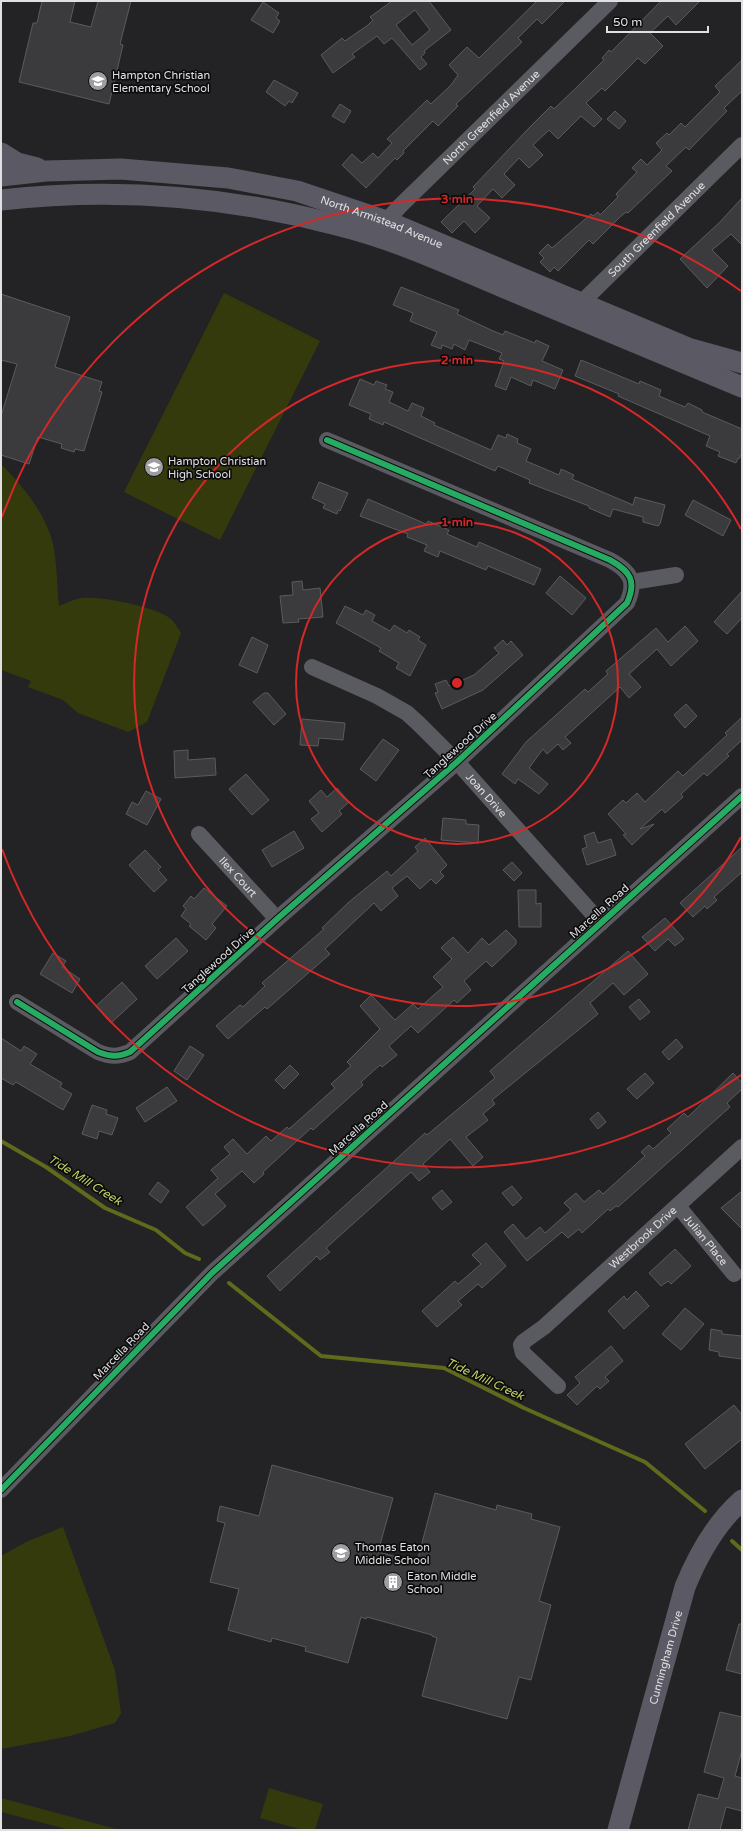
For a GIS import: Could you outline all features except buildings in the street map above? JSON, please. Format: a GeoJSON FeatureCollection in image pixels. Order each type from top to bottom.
{"type":"FeatureCollection","features":[{"type":"Feature","properties":{"kind":"main road"},"geometry":{"type":"LineString","coordinates":[[1,153],[17,163],[46,171]]}},
{"type":"Feature","properties":{"kind":"main road","name":"North Armistead Avenue"},"geometry":{"type":"LineString","coordinates":[[1,176],[46,171],[121,169],[228,178],[297,191],[380,228],[577,310],[742,386]]}},
{"type":"Feature","properties":{"kind":"main road","name":"North Armistead Avenue"},"geometry":{"type":"LineString","coordinates":[[1,200],[77,193],[154,195],[222,202],[291,214],[338,225],[380,228]]}},
{"type":"Feature","properties":{"kind":"main road","name":"North Armistead Avenue"},"geometry":{"type":"LineString","coordinates":[[577,310],[688,348],[742,364]]}},
{"type":"Feature","properties":{"kind":"main road","name":"Cunningham Drive"},"geometry":{"type":"LineString","coordinates":[[618,1830],[685,1587],[710,1538],[725,1517],[742,1500]]}},
{"type":"Feature","properties":{"kind":"street","name":"North Greenfield Avenue"},"geometry":{"type":"LineString","coordinates":[[380,228],[400,206],[610,1]]}},
{"type":"Feature","properties":{"kind":"street","name":"South Greenfield Avenue"},"geometry":{"type":"LineString","coordinates":[[577,310],[742,145]]}},
{"type":"Feature","properties":{"kind":"street"},"geometry":{"type":"LineString","coordinates":[[327,440],[610,560],[620,565],[628,574],[632,582],[676,576]]}},
{"type":"Feature","properties":{"kind":"street","name":"Tanglewood Drive"},"geometry":{"type":"LineString","coordinates":[[16,1002],[98,1052],[109,1057],[119,1057],[130,1052],[277,919],[457,762],[621,610],[631,593],[632,582]]}},
{"type":"Feature","properties":{"kind":"street","name":"Joan Drive"},"geometry":{"type":"LineString","coordinates":[[312,667],[377,696],[407,713],[457,762],[600,923]]}},
{"type":"Feature","properties":{"kind":"street","name":"Marcella Road"},"geometry":{"type":"LineString","coordinates":[[1,1490],[212,1273],[742,796]]}},
{"type":"Feature","properties":{"kind":"street","name":"Ilex Court"},"geometry":{"type":"LineString","coordinates":[[199,834],[277,919]]}},
{"type":"Feature","properties":{"kind":"street","name":"Westbrook Drive"},"geometry":{"type":"LineString","coordinates":[[558,1386],[521,1349],[523,1342],[544,1327],[742,1147]]}},
{"type":"Feature","properties":{"kind":"street","name":"Julian Place"},"geometry":{"type":"LineString","coordinates":[[678,1206],[734,1274]]}},
{"type":"Feature","properties":{"kind":"green space"},"geometry":{"type":"Polygon","coordinates":[[[224,293],[320,341],[220,540],[124,492],[224,293]]]}},
{"type":"Feature","properties":{"kind":"green space"},"geometry":{"type":"Polygon","coordinates":[[[1,464],[25,491],[39,511],[50,533],[55,559],[59,606],[82,598],[129,603],[165,615],[172,620],[181,633],[147,722],[128,732],[78,713],[63,700],[28,687],[31,681],[1,670],[1,464]]]}},
{"type":"Feature","properties":{"kind":"green space"},"geometry":{"type":"Polygon","coordinates":[[[63,1527],[115,1670],[121,1713],[115,1723],[70,1736],[1,1749],[1,1556],[26,1542],[63,1527]]]}},
{"type":"Feature","properties":{"kind":"green space"},"geometry":{"type":"Polygon","coordinates":[[[269,1788],[323,1804],[315,1830],[303,1830],[260,1818],[269,1788]]]}},
{"type":"Feature","properties":{"kind":"green space"},"geometry":{"type":"Polygon","coordinates":[[[1,1798],[120,1830],[70,1830],[1,1812],[1,1798]]]}},
{"type":"Feature","properties":{"kind":"waterway","name":"Tide Mill Creek"},"geometry":{"type":"LineString","coordinates":[[1,1141],[46,1167],[105,1208],[156,1230],[185,1253],[199,1259]]}},
{"type":"Feature","properties":{"kind":"waterway","name":"Tide Mill Creek"},"geometry":{"type":"LineString","coordinates":[[229,1283],[321,1356],[444,1368],[524,1408],[645,1462],[705,1511]]}},
{"type":"Feature","properties":{"kind":"waterway","name":"Tide Mill Creek"},"geometry":{"type":"LineString","coordinates":[[732,1541],[742,1550]]}},
{"type":"Feature","properties":{"kind":"cycle path"},"geometry":{"type":"LineString","coordinates":[[17,1002],[98,1052],[114,1056],[130,1052],[277,919],[457,762],[627,603],[631,589],[630,577],[622,568],[610,560],[327,440]]}},
{"type":"Feature","properties":{"kind":"cycle path"},"geometry":{"type":"LineString","coordinates":[[1,1490],[212,1273],[742,796]]}},
{"type":"Feature","properties":{"kind":"place","name":"Hampton Christian Elementary School"},"geometry":{"type":"Point","coordinates":[98,81]}},
{"type":"Feature","properties":{"kind":"place","name":"Hampton Christian High School"},"geometry":{"type":"Point","coordinates":[154,467]}},
{"type":"Feature","properties":{"kind":"place","name":"Thomas Eaton Middle School"},"geometry":{"type":"Point","coordinates":[341,1553]}},
{"type":"Feature","properties":{"kind":"place","name":"Eaton Middle School"},"geometry":{"type":"Point","coordinates":[393,1582]}}]}
